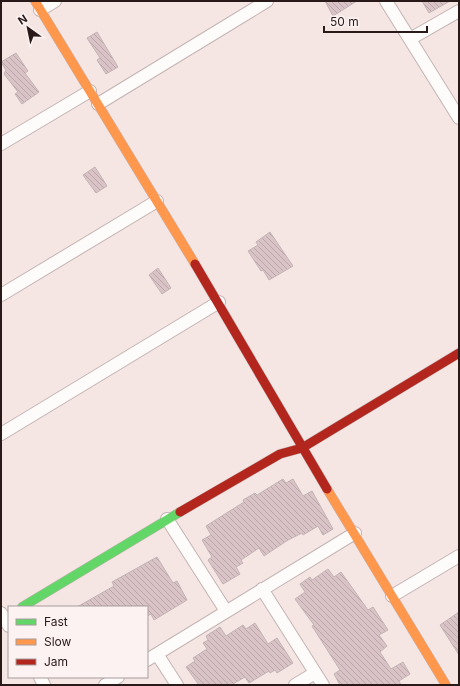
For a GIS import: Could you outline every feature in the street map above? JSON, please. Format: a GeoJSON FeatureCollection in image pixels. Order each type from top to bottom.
{"type":"FeatureCollection","features":[{"type":"Feature","properties":{"kind":"street"},"geometry":{"type":"LineString","coordinates":[[55,1],[38,5],[219,302],[302,448],[446,685]]}},
{"type":"Feature","properties":{"kind":"street"},"geometry":{"type":"LineString","coordinates":[[98,104],[267,1]]}},
{"type":"Feature","properties":{"kind":"street"},"geometry":{"type":"LineString","coordinates":[[386,1],[459,118]]}},
{"type":"Feature","properties":{"kind":"street"},"geometry":{"type":"LineString","coordinates":[[410,39],[459,11]]}},
{"type":"Feature","properties":{"kind":"street"},"geometry":{"type":"LineString","coordinates":[[1,144],[90,91]]}},
{"type":"Feature","properties":{"kind":"street"},"geometry":{"type":"LineString","coordinates":[[1,295],[157,201]]}},
{"type":"Feature","properties":{"kind":"street"},"geometry":{"type":"LineString","coordinates":[[1,434],[219,302]]}},
{"type":"Feature","properties":{"kind":"street"},"geometry":{"type":"LineString","coordinates":[[24,606],[167,519],[280,454],[302,448],[459,353]]}},
{"type":"Feature","properties":{"kind":"street"},"geometry":{"type":"LineString","coordinates":[[167,519],[226,611]]}},
{"type":"Feature","properties":{"kind":"street"},"geometry":{"type":"LineString","coordinates":[[177,685],[152,657],[355,533]]}},
{"type":"Feature","properties":{"kind":"street"},"geometry":{"type":"LineString","coordinates":[[392,596],[459,556]]}},
{"type":"Feature","properties":{"kind":"street"},"geometry":{"type":"LineString","coordinates":[[262,589],[323,685]]}},
{"type":"Feature","properties":{"kind":"street"},"geometry":{"type":"LineString","coordinates":[[295,685],[315,673]]}},
{"type":"Feature","properties":{"kind":"street"},"geometry":{"type":"LineString","coordinates":[[105,685],[116,678]]}},
{"type":"Feature","properties":{"kind":"building"},"geometry":{"type":"Polygon","coordinates":[[[325,1],[357,1],[333,16],[325,1]]]}},
{"type":"Feature","properties":{"kind":"building"},"geometry":{"type":"Polygon","coordinates":[[[422,1],[450,1],[429,13],[422,1]]]}},
{"type":"Feature","properties":{"kind":"building"},"geometry":{"type":"Polygon","coordinates":[[[97,32],[118,67],[106,74],[97,60],[100,58],[87,38],[97,32]]]}},
{"type":"Feature","properties":{"kind":"building"},"geometry":{"type":"Polygon","coordinates":[[[16,53],[28,71],[25,73],[39,92],[22,104],[15,94],[18,92],[4,74],[6,70],[1,62],[16,53]]]}},
{"type":"Feature","properties":{"kind":"building"},"geometry":{"type":"Polygon","coordinates":[[[95,167],[107,186],[96,193],[83,175],[95,167]]]}},
{"type":"Feature","properties":{"kind":"building"},"geometry":{"type":"Polygon","coordinates":[[[270,232],[293,266],[269,280],[263,270],[261,271],[248,251],[258,245],[256,242],[270,232]]]}},
{"type":"Feature","properties":{"kind":"building"},"geometry":{"type":"Polygon","coordinates":[[[158,268],[171,288],[162,294],[149,275],[158,268]]]}},
{"type":"Feature","properties":{"kind":"building"},"geometry":{"type":"Polygon","coordinates":[[[283,479],[286,483],[293,479],[303,496],[312,491],[333,529],[323,535],[318,526],[303,535],[302,533],[288,540],[264,556],[259,548],[241,560],[243,563],[236,567],[240,574],[223,584],[208,560],[212,557],[202,540],[211,535],[206,526],[244,502],[243,500],[255,493],[257,495],[283,479]]]}},
{"type":"Feature","properties":{"kind":"building"},"geometry":{"type":"Polygon","coordinates":[[[157,557],[173,583],[177,581],[187,600],[154,620],[151,614],[148,616],[148,606],[79,606],[114,586],[112,582],[157,557]]]}},
{"type":"Feature","properties":{"kind":"building"},"geometry":{"type":"Polygon","coordinates":[[[328,569],[334,577],[341,572],[368,610],[373,607],[388,630],[379,635],[387,646],[380,652],[391,669],[403,662],[410,674],[399,681],[401,685],[340,685],[334,674],[340,670],[312,626],[314,625],[295,599],[305,592],[300,584],[310,577],[312,580],[328,569]]]}},
{"type":"Feature","properties":{"kind":"building"},"geometry":{"type":"Polygon","coordinates":[[[459,612],[459,655],[440,625],[459,612]]]}},
{"type":"Feature","properties":{"kind":"building"},"geometry":{"type":"Polygon","coordinates":[[[255,623],[268,644],[277,638],[293,663],[277,673],[275,670],[270,673],[269,671],[249,683],[245,677],[231,685],[199,685],[186,667],[195,661],[193,658],[207,649],[203,643],[208,640],[206,636],[220,627],[226,636],[243,625],[246,629],[255,623]]]}},
{"type":"Feature","properties":{"kind":"traffic: fast"},"geometry":{"type":"LineString","coordinates":[[24,606],[180,512]]}},
{"type":"Feature","properties":{"kind":"traffic: slow"},"geometry":{"type":"LineString","coordinates":[[35,1],[195,264]]}},
{"type":"Feature","properties":{"kind":"traffic: slow"},"geometry":{"type":"LineString","coordinates":[[327,489],[446,685]]}},
{"type":"Feature","properties":{"kind":"traffic: jam"},"geometry":{"type":"LineString","coordinates":[[195,264],[327,489]]}},
{"type":"Feature","properties":{"kind":"traffic: jam"},"geometry":{"type":"LineString","coordinates":[[180,512],[280,454],[302,448],[459,353]]}}]}
